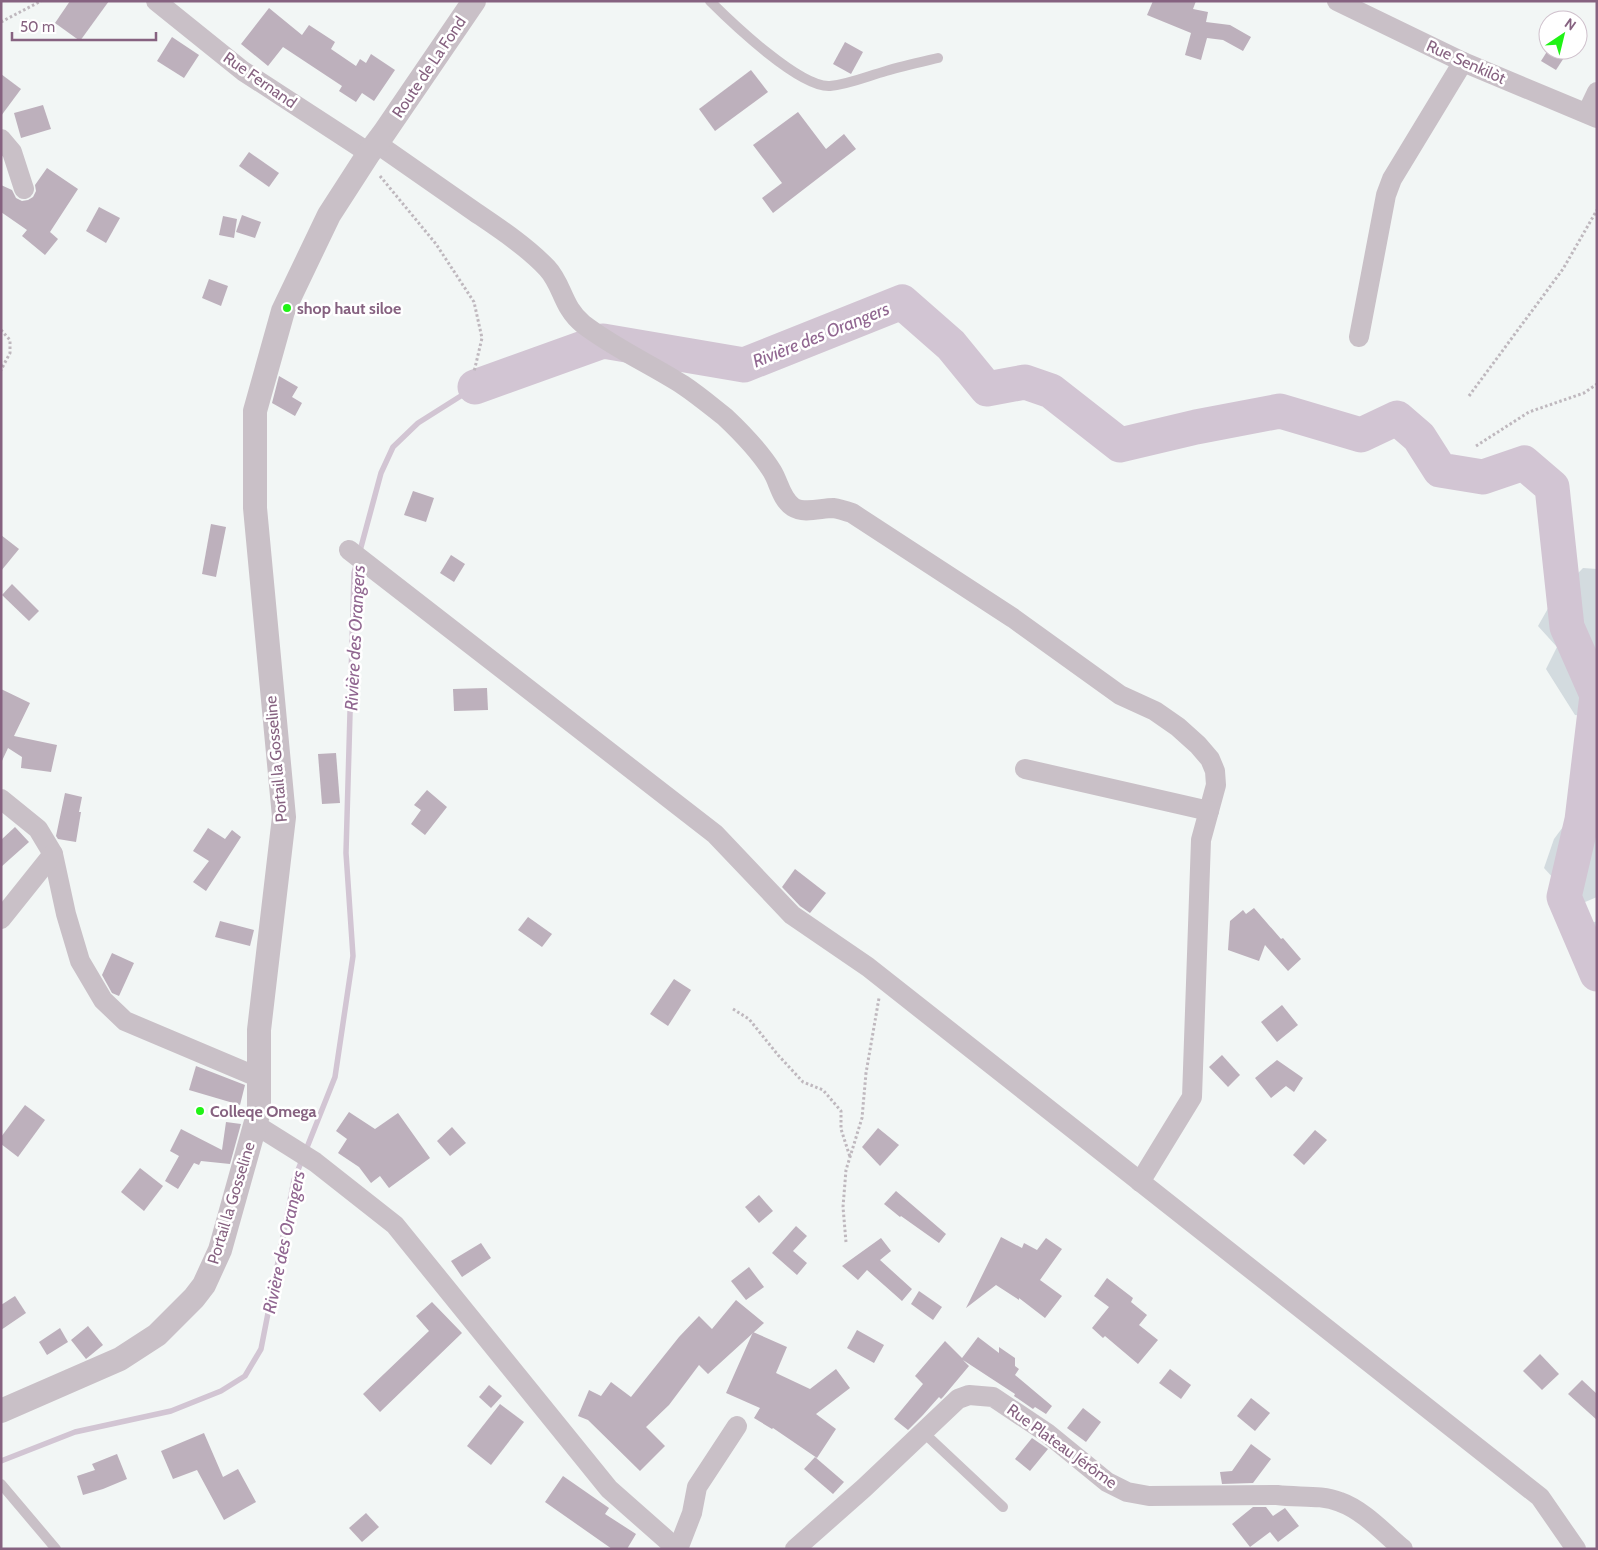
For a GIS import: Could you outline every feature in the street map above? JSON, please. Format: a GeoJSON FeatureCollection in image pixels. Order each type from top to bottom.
{"type":"FeatureCollection","features":[{"type":"Feature","properties":{"kind":"street","name":"Rue Fernand"},"geometry":{"type":"LineString","coordinates":[[156,1],[243,71],[376,143],[520,243],[548,269],[573,315],[585,325],[682,385],[720,414],[773,472],[786,500],[791,506],[798,509],[813,510],[835,508],[852,513],[1013,618],[1120,695],[1155,711],[1178,727],[1210,759],[1215,771],[1216,785],[1209,811]]}},
{"type":"Feature","properties":{"kind":"street","name":"Route de La Fond"},"geometry":{"type":"LineString","coordinates":[[376,143],[474,1]]}},
{"type":"Feature","properties":{"kind":"street","name":"Rue Senkilòt"},"geometry":{"type":"LineString","coordinates":[[1337,1],[1464,62],[1592,116]]}},
{"type":"Feature","properties":{"kind":"street"},"geometry":{"type":"LineString","coordinates":[[1359,337],[1386,195],[1392,179],[1464,62]]}},
{"type":"Feature","properties":{"kind":"street"},"geometry":{"type":"LineString","coordinates":[[1592,116],[1597,92]]}},
{"type":"Feature","properties":{"kind":"street"},"geometry":{"type":"LineString","coordinates":[[1,139],[12,152],[24,189]]}},
{"type":"Feature","properties":{"kind":"street","name":"Portail la Gosseline"},"geometry":{"type":"LineString","coordinates":[[1,1411],[120,1359],[157,1335],[189,1304],[204,1285],[220,1250],[259,1111],[259,1030],[284,817],[255,508],[255,411],[283,310],[329,214],[376,143]]}},
{"type":"Feature","properties":{"kind":"street"},"geometry":{"type":"LineString","coordinates":[[349,550],[715,834],[792,915],[868,967],[1540,1497],[1576,1549]]}},
{"type":"Feature","properties":{"kind":"street"},"geometry":{"type":"LineString","coordinates":[[1025,769],[1209,811],[1201,840],[1192,1097],[1140,1182]]}},
{"type":"Feature","properties":{"kind":"street"},"geometry":{"type":"LineString","coordinates":[[1,799],[38,829],[54,854],[66,914],[80,961],[103,1000],[124,1021],[260,1078]]}},
{"type":"Feature","properties":{"kind":"street"},"geometry":{"type":"LineString","coordinates":[[1,919],[54,854]]}},
{"type":"Feature","properties":{"kind":"street"},"geometry":{"type":"LineString","coordinates":[[256,1124],[315,1162],[394,1225],[609,1488],[678,1549],[692,1512],[696,1487],[737,1426]]}},
{"type":"Feature","properties":{"kind":"street","name":"Rue Plateau Jérôme"},"geometry":{"type":"LineString","coordinates":[[795,1549],[864,1488],[958,1399],[969,1395],[993,1397],[1047,1433],[1107,1482],[1127,1492],[1149,1496],[1277,1495],[1293,1498],[1318,1497],[1340,1502],[1357,1511],[1402,1549]]}},
{"type":"Feature","properties":{"kind":"lane"},"geometry":{"type":"LineString","coordinates":[[710,1],[736,27],[793,71],[814,82],[828,86],[850,82],[887,70],[938,58]]}},
{"type":"Feature","properties":{"kind":"lane"},"geometry":{"type":"LineString","coordinates":[[923,1432],[1003,1508]]}},
{"type":"Feature","properties":{"kind":"lane"},"geometry":{"type":"LineString","coordinates":[[4,1488],[56,1549]]}},
{"type":"Feature","properties":{"kind":"path"},"geometry":{"type":"LineString","coordinates":[[1,22],[41,1]]}},
{"type":"Feature","properties":{"kind":"path"},"geometry":{"type":"LineString","coordinates":[[376,143],[381,179],[436,244],[474,302],[482,338],[474,372]]}},
{"type":"Feature","properties":{"kind":"path"},"geometry":{"type":"LineString","coordinates":[[1469,396],[1563,268],[1597,210]]}},
{"type":"Feature","properties":{"kind":"path"},"geometry":{"type":"LineString","coordinates":[[1,330],[10,340],[10,352],[1,370]]}},
{"type":"Feature","properties":{"kind":"path"},"geometry":{"type":"LineString","coordinates":[[1476,446],[1529,412],[1584,393],[1597,384]]}},
{"type":"Feature","properties":{"kind":"path"},"geometry":{"type":"LineString","coordinates":[[846,1242],[843,1207],[846,1170],[862,1118],[866,1073],[881,984],[868,967]]}},
{"type":"Feature","properties":{"kind":"path"},"geometry":{"type":"LineString","coordinates":[[733,1008],[749,1019],[803,1082],[823,1090],[841,1111],[841,1129],[850,1157]]}},
{"type":"Feature","properties":{"kind":"shaded area"},"geometry":{"type":"Polygon","coordinates":[[[1583,568],[1597,569],[1597,718],[1575,715],[1546,669],[1557,647],[1538,626],[1554,598],[1583,568]]]}},
{"type":"Feature","properties":{"kind":"shaded area"},"geometry":{"type":"Polygon","coordinates":[[[1597,781],[1597,897],[1578,905],[1544,868],[1554,839],[1597,781]]]}},
{"type":"Feature","properties":{"kind":"shaded area"},"geometry":{"type":"Polygon","coordinates":[[[1597,921],[1597,959],[1592,953],[1592,923],[1597,921]]]}},
{"type":"Feature","properties":{"kind":"building"},"geometry":{"type":"Polygon","coordinates":[[[70,1],[109,1],[80,41],[55,23],[70,1]]]}},
{"type":"Feature","properties":{"kind":"building"},"geometry":{"type":"Polygon","coordinates":[[[1153,1],[1196,1],[1193,9],[1208,12],[1206,22],[1230,25],[1251,37],[1243,51],[1223,40],[1207,38],[1201,60],[1185,55],[1191,33],[1147,15],[1153,1]]]}},
{"type":"Feature","properties":{"kind":"building"},"geometry":{"type":"Polygon","coordinates":[[[269,8],[302,35],[309,25],[335,42],[331,49],[356,66],[360,59],[366,63],[371,54],[395,70],[374,101],[362,93],[356,102],[339,91],[342,86],[283,47],[268,66],[241,44],[269,8]]]}},
{"type":"Feature","properties":{"kind":"building"},"geometry":{"type":"Polygon","coordinates":[[[172,37],[199,55],[184,78],[157,61],[172,37]]]}},
{"type":"Feature","properties":{"kind":"building"},"geometry":{"type":"Polygon","coordinates":[[[845,42],[863,52],[851,74],[833,64],[845,42]]]}},
{"type":"Feature","properties":{"kind":"building"},"geometry":{"type":"Polygon","coordinates":[[[1542,60],[1562,60],[1556,70],[1542,60]]]}},
{"type":"Feature","properties":{"kind":"building"},"geometry":{"type":"Polygon","coordinates":[[[751,70],[768,92],[715,131],[699,109],[751,70]]]}},
{"type":"Feature","properties":{"kind":"building"},"geometry":{"type":"Polygon","coordinates":[[[1,74],[21,89],[1,116],[1,74]]]}},
{"type":"Feature","properties":{"kind":"building"},"geometry":{"type":"Polygon","coordinates":[[[43,105],[51,129],[21,138],[14,113],[43,105]]]}},
{"type":"Feature","properties":{"kind":"building"},"geometry":{"type":"Polygon","coordinates":[[[798,112],[826,149],[844,134],[856,149],[773,213],[762,198],[782,183],[753,145],[798,112]]]}},
{"type":"Feature","properties":{"kind":"building"},"geometry":{"type":"Polygon","coordinates":[[[249,152],[279,173],[269,187],[239,166],[249,152]]]}},
{"type":"Feature","properties":{"kind":"building"},"geometry":{"type":"Polygon","coordinates":[[[47,168],[78,189],[50,232],[58,239],[45,255],[22,236],[27,230],[1,212],[1,185],[12,190],[16,198],[22,201],[28,200],[33,197],[36,191],[35,185],[47,168]]]}},
{"type":"Feature","properties":{"kind":"building"},"geometry":{"type":"Polygon","coordinates":[[[99,207],[120,218],[106,243],[86,231],[99,207]]]}},
{"type":"Feature","properties":{"kind":"building"},"geometry":{"type":"Polygon","coordinates":[[[242,215],[261,222],[255,238],[236,232],[242,215]]]}},
{"type":"Feature","properties":{"kind":"building"},"geometry":{"type":"Polygon","coordinates":[[[223,216],[237,219],[234,238],[219,235],[223,216]]]}},
{"type":"Feature","properties":{"kind":"building"},"geometry":{"type":"Polygon","coordinates":[[[209,279],[228,286],[221,306],[202,298],[209,279]]]}},
{"type":"Feature","properties":{"kind":"building"},"geometry":{"type":"Polygon","coordinates":[[[279,376],[298,387],[292,397],[302,403],[295,416],[272,403],[279,376]]]}},
{"type":"Feature","properties":{"kind":"building"},"geometry":{"type":"Polygon","coordinates":[[[413,491],[434,498],[426,522],[404,515],[413,491]]]}},
{"type":"Feature","properties":{"kind":"building"},"geometry":{"type":"Polygon","coordinates":[[[211,524],[226,527],[216,577],[202,574],[211,524]]]}},
{"type":"Feature","properties":{"kind":"building"},"geometry":{"type":"Polygon","coordinates":[[[1,535],[19,549],[1,571],[1,535]]]}},
{"type":"Feature","properties":{"kind":"building"},"geometry":{"type":"Polygon","coordinates":[[[451,555],[465,564],[454,582],[440,573],[451,555]]]}},
{"type":"Feature","properties":{"kind":"building"},"geometry":{"type":"Polygon","coordinates":[[[12,584],[39,611],[29,621],[2,595],[12,584]]]}},
{"type":"Feature","properties":{"kind":"building"},"geometry":{"type":"Polygon","coordinates":[[[487,688],[488,710],[454,711],[453,689],[487,688]]]}},
{"type":"Feature","properties":{"kind":"building"},"geometry":{"type":"Polygon","coordinates":[[[1,689],[30,703],[14,736],[57,745],[51,772],[21,768],[22,757],[8,748],[1,763],[1,689]]]}},
{"type":"Feature","properties":{"kind":"building"},"geometry":{"type":"Polygon","coordinates":[[[336,753],[340,803],[322,804],[318,754],[336,753]]]}},
{"type":"Feature","properties":{"kind":"building"},"geometry":{"type":"Polygon","coordinates":[[[427,790],[447,807],[425,835],[411,824],[421,810],[414,805],[427,790]]]}},
{"type":"Feature","properties":{"kind":"building"},"geometry":{"type":"Polygon","coordinates":[[[65,793],[82,797],[76,842],[58,839],[56,836],[65,793]]]}},
{"type":"Feature","properties":{"kind":"building"},"geometry":{"type":"Polygon","coordinates":[[[15,827],[29,842],[1,867],[1,840],[15,827]]]}},
{"type":"Feature","properties":{"kind":"building"},"geometry":{"type":"Polygon","coordinates":[[[208,828],[225,839],[232,830],[241,837],[206,891],[193,882],[209,861],[193,851],[208,828]]]}},
{"type":"Feature","properties":{"kind":"building"},"geometry":{"type":"Polygon","coordinates":[[[795,869],[826,893],[810,913],[800,906],[782,887],[795,869]]]}},
{"type":"Feature","properties":{"kind":"building"},"geometry":{"type":"Polygon","coordinates":[[[1254,908],[1301,959],[1288,971],[1265,945],[1259,961],[1228,950],[1230,921],[1243,910],[1246,914],[1254,908]]]}},
{"type":"Feature","properties":{"kind":"building"},"geometry":{"type":"Polygon","coordinates":[[[528,917],[552,934],[542,947],[518,930],[528,917]]]}},
{"type":"Feature","properties":{"kind":"building"},"geometry":{"type":"Polygon","coordinates":[[[220,921],[254,930],[250,946],[215,937],[220,921]]]}},
{"type":"Feature","properties":{"kind":"building"},"geometry":{"type":"Polygon","coordinates":[[[112,953],[134,963],[119,996],[112,993],[102,975],[112,953]]]}},
{"type":"Feature","properties":{"kind":"building"},"geometry":{"type":"Polygon","coordinates":[[[674,979],[691,990],[668,1026],[650,1014],[674,979]]]}},
{"type":"Feature","properties":{"kind":"building"},"geometry":{"type":"Polygon","coordinates":[[[1282,1005],[1298,1025],[1277,1042],[1261,1022],[1282,1005]]]}},
{"type":"Feature","properties":{"kind":"building"},"geometry":{"type":"Polygon","coordinates":[[[1222,1055],[1240,1075],[1228,1087],[1209,1067],[1222,1055]]]}},
{"type":"Feature","properties":{"kind":"building"},"geometry":{"type":"Polygon","coordinates":[[[1277,1060],[1303,1078],[1294,1092],[1286,1086],[1271,1098],[1255,1078],[1277,1060]]]}},
{"type":"Feature","properties":{"kind":"building"},"geometry":{"type":"Polygon","coordinates":[[[196,1066],[245,1085],[240,1105],[189,1090],[196,1066]]]}},
{"type":"Feature","properties":{"kind":"building"},"geometry":{"type":"Polygon","coordinates":[[[25,1105],[45,1120],[18,1157],[1,1144],[1,1137],[25,1105]]]}},
{"type":"Feature","properties":{"kind":"building"},"geometry":{"type":"Polygon","coordinates":[[[349,1112],[375,1129],[398,1113],[430,1158],[389,1188],[380,1176],[371,1183],[359,1167],[338,1153],[347,1139],[336,1131],[349,1112]]]}},
{"type":"Feature","properties":{"kind":"building"},"geometry":{"type":"Polygon","coordinates":[[[226,1122],[241,1124],[230,1164],[201,1161],[199,1165],[194,1163],[178,1189],[165,1181],[179,1156],[170,1151],[181,1129],[222,1150],[226,1122]]]}},
{"type":"Feature","properties":{"kind":"building"},"geometry":{"type":"Polygon","coordinates":[[[452,1127],[466,1143],[450,1156],[437,1141],[452,1127]]]}},
{"type":"Feature","properties":{"kind":"building"},"geometry":{"type":"Polygon","coordinates":[[[878,1128],[899,1145],[880,1166],[862,1147],[878,1128]]]}},
{"type":"Feature","properties":{"kind":"building"},"geometry":{"type":"Polygon","coordinates":[[[1315,1130],[1327,1140],[1304,1165],[1293,1155],[1315,1130]]]}},
{"type":"Feature","properties":{"kind":"building"},"geometry":{"type":"Polygon","coordinates":[[[140,1168],[163,1186],[144,1211],[121,1192],[140,1168]]]}},
{"type":"Feature","properties":{"kind":"building"},"geometry":{"type":"Polygon","coordinates":[[[896,1191],[946,1234],[939,1243],[884,1204],[896,1191]]]}},
{"type":"Feature","properties":{"kind":"building"},"geometry":{"type":"Polygon","coordinates":[[[759,1195],[773,1211],[759,1223],[745,1207],[759,1195]]]}},
{"type":"Feature","properties":{"kind":"building"},"geometry":{"type":"Polygon","coordinates":[[[796,1226],[807,1236],[793,1251],[807,1263],[797,1275],[772,1253],[796,1226]]]}},
{"type":"Feature","properties":{"kind":"building"},"geometry":{"type":"Polygon","coordinates":[[[1001,1237],[1022,1248],[1024,1243],[1037,1250],[1046,1238],[1062,1249],[1040,1280],[1062,1296],[1045,1318],[1019,1298],[1019,1300],[996,1285],[966,1308],[1001,1237]]]}},
{"type":"Feature","properties":{"kind":"building"},"geometry":{"type":"Polygon","coordinates":[[[881,1238],[891,1251],[880,1260],[912,1289],[902,1301],[867,1270],[858,1280],[842,1266],[881,1238]]]}},
{"type":"Feature","properties":{"kind":"building"},"geometry":{"type":"Polygon","coordinates":[[[481,1243],[491,1258],[462,1277],[451,1261],[481,1243]]]}},
{"type":"Feature","properties":{"kind":"building"},"geometry":{"type":"Polygon","coordinates":[[[749,1267],[764,1287],[746,1300],[731,1281],[749,1267]]]}},
{"type":"Feature","properties":{"kind":"building"},"geometry":{"type":"Polygon","coordinates":[[[1107,1278],[1133,1298],[1131,1302],[1147,1315],[1139,1325],[1158,1340],[1138,1364],[1105,1336],[1103,1338],[1092,1328],[1109,1307],[1094,1296],[1107,1278]]]}},
{"type":"Feature","properties":{"kind":"building"},"geometry":{"type":"Polygon","coordinates":[[[919,1291],[942,1307],[933,1320],[911,1304],[919,1291]]]}},
{"type":"Feature","properties":{"kind":"building"},"geometry":{"type":"Polygon","coordinates":[[[15,1296],[26,1313],[1,1330],[1,1305],[15,1296]]]}},
{"type":"Feature","properties":{"kind":"building"},"geometry":{"type":"Polygon","coordinates":[[[736,1300],[764,1323],[708,1374],[699,1365],[669,1405],[646,1427],[665,1446],[640,1471],[588,1420],[578,1416],[589,1390],[601,1396],[611,1382],[631,1397],[679,1337],[699,1316],[712,1329],[736,1300]]]}},
{"type":"Feature","properties":{"kind":"building"},"geometry":{"type":"Polygon","coordinates":[[[432,1302],[462,1333],[380,1412],[363,1394],[429,1331],[416,1316],[432,1302]]]}},
{"type":"Feature","properties":{"kind":"building"},"geometry":{"type":"Polygon","coordinates":[[[88,1326],[103,1345],[86,1359],[71,1340],[88,1326]]]}},
{"type":"Feature","properties":{"kind":"building"},"geometry":{"type":"Polygon","coordinates":[[[60,1328],[68,1342],[47,1355],[39,1342],[60,1328]]]}},
{"type":"Feature","properties":{"kind":"building"},"geometry":{"type":"Polygon","coordinates":[[[857,1330],[884,1345],[874,1363],[847,1348],[857,1330]]]}},
{"type":"Feature","properties":{"kind":"building"},"geometry":{"type":"Polygon","coordinates":[[[753,1332],[787,1347],[776,1373],[810,1389],[836,1369],[850,1388],[816,1414],[836,1429],[817,1458],[773,1428],[754,1418],[760,1408],[726,1393],[753,1332]]]}},
{"type":"Feature","properties":{"kind":"building"},"geometry":{"type":"Polygon","coordinates":[[[978,1337],[999,1353],[999,1347],[1015,1358],[1015,1366],[1019,1369],[1015,1375],[1052,1406],[1046,1414],[1035,1407],[1033,1409],[1014,1396],[1015,1394],[963,1360],[969,1366],[943,1397],[941,1399],[939,1397],[908,1430],[894,1419],[923,1384],[915,1376],[945,1341],[962,1358],[978,1337]]]}},
{"type":"Feature","properties":{"kind":"building"},"geometry":{"type":"Polygon","coordinates":[[[1540,1354],[1559,1374],[1542,1390],[1523,1371],[1540,1354]]]}},
{"type":"Feature","properties":{"kind":"building"},"geometry":{"type":"Polygon","coordinates":[[[1170,1369],[1191,1385],[1181,1399],[1159,1383],[1170,1369]]]}},
{"type":"Feature","properties":{"kind":"building"},"geometry":{"type":"Polygon","coordinates":[[[1582,1380],[1597,1394],[1597,1420],[1568,1394],[1582,1380]]]}},
{"type":"Feature","properties":{"kind":"building"},"geometry":{"type":"Polygon","coordinates":[[[489,1385],[502,1396],[491,1408],[479,1397],[489,1385]]]}},
{"type":"Feature","properties":{"kind":"building"},"geometry":{"type":"Polygon","coordinates":[[[1251,1398],[1270,1413],[1255,1431],[1237,1416],[1251,1398]]]}},
{"type":"Feature","properties":{"kind":"building"},"geometry":{"type":"Polygon","coordinates":[[[500,1404],[524,1422],[491,1465],[467,1446],[500,1404]]]}},
{"type":"Feature","properties":{"kind":"building"},"geometry":{"type":"Polygon","coordinates":[[[1083,1408],[1101,1422],[1086,1442],[1067,1428],[1083,1408]]]}},
{"type":"Feature","properties":{"kind":"building"},"geometry":{"type":"Polygon","coordinates":[[[204,1433],[223,1477],[238,1469],[256,1502],[224,1520],[197,1470],[173,1479],[161,1451],[204,1433]]]}},
{"type":"Feature","properties":{"kind":"building"},"geometry":{"type":"Polygon","coordinates":[[[1032,1438],[1048,1449],[1030,1471],[1015,1459],[1032,1438]]]}},
{"type":"Feature","properties":{"kind":"building"},"geometry":{"type":"Polygon","coordinates":[[[1251,1444],[1271,1459],[1253,1483],[1222,1484],[1220,1472],[1232,1471],[1251,1444]]]}},
{"type":"Feature","properties":{"kind":"building"},"geometry":{"type":"Polygon","coordinates":[[[117,1454],[127,1479],[83,1495],[77,1476],[95,1470],[92,1464],[117,1454]]]}},
{"type":"Feature","properties":{"kind":"building"},"geometry":{"type":"Polygon","coordinates":[[[815,1457],[844,1482],[833,1494],[804,1469],[815,1457]]]}},
{"type":"Feature","properties":{"kind":"building"},"geometry":{"type":"Polygon","coordinates":[[[563,1476],[609,1508],[605,1514],[636,1534],[627,1549],[612,1549],[545,1502],[563,1476]]]}},
{"type":"Feature","properties":{"kind":"building"},"geometry":{"type":"Polygon","coordinates":[[[1253,1507],[1266,1507],[1273,1516],[1285,1508],[1299,1526],[1278,1542],[1270,1532],[1250,1547],[1232,1524],[1253,1507]]]}},
{"type":"Feature","properties":{"kind":"building"},"geometry":{"type":"Polygon","coordinates":[[[366,1513],[379,1527],[362,1542],[349,1528],[366,1513]]]}},
{"type":"Feature","properties":{"kind":"waterway","name":"Rivière des Orangers"},"geometry":{"type":"LineString","coordinates":[[475,387],[603,341],[744,365],[902,302],[951,345],[987,389],[1025,382],[1051,391],[1120,445],[1196,427],[1280,411],[1361,435],[1397,418],[1419,437],[1440,470],[1483,477],[1524,463],[1552,487],[1567,627],[1597,695],[1582,820],[1564,897],[1597,974]]}},
{"type":"Feature","properties":{"kind":"waterway","name":"Rivière des Orangers"},"geometry":{"type":"LineString","coordinates":[[1,1461],[75,1432],[171,1411],[221,1391],[245,1376],[261,1349],[294,1180],[335,1077],[353,956],[346,853],[354,573],[381,473],[393,447],[418,423],[475,387]]}},
{"type":"Feature","properties":{"kind":"place","name":"shop haut siloe"},"geometry":{"type":"Point","coordinates":[287,308]}},
{"type":"Feature","properties":{"kind":"place","name":"Colleqe Omega"},"geometry":{"type":"Point","coordinates":[200,1111]}}]}
